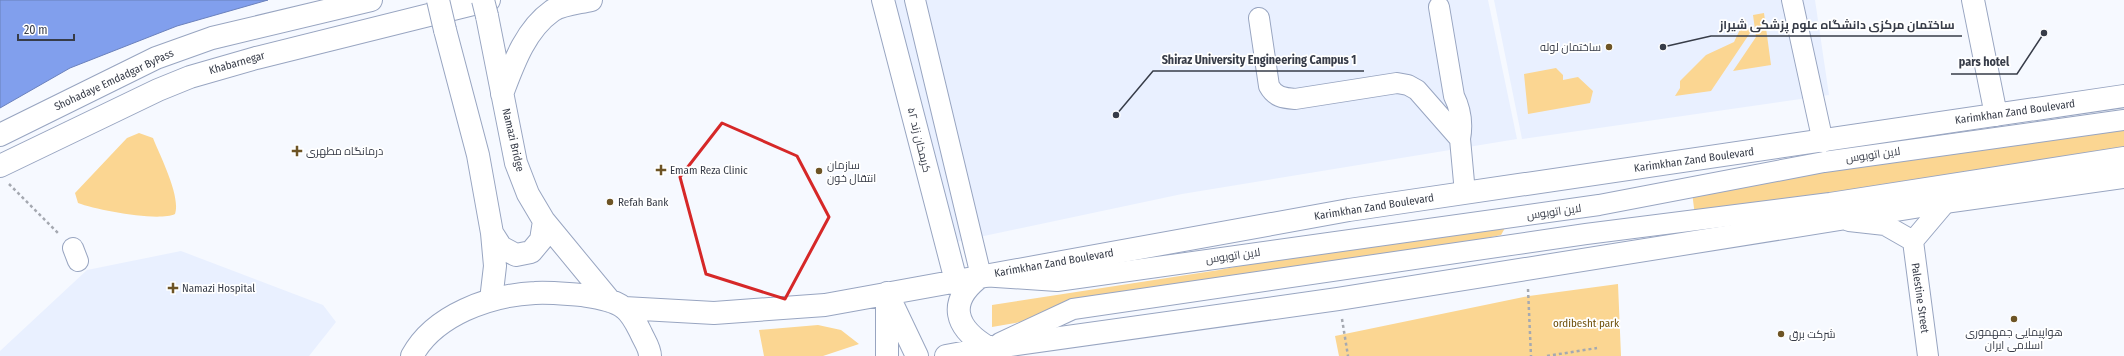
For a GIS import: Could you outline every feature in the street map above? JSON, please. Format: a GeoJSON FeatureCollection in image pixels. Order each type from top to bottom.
{"type":"FeatureCollection","features":[{"type":"Feature","properties":{"kind":"main road","name":"Shohadaye Emdadgar ByPass"},"geometry":{"type":"LineString","coordinates":[[0,135],[156,58],[212,38],[371,0]]}},
{"type":"Feature","properties":{"kind":"main road"},"geometry":{"type":"LineString","coordinates":[[438,0],[478,155],[492,233],[495,266],[490,300]]}},
{"type":"Feature","properties":{"kind":"main road"},"geometry":{"type":"LineString","coordinates":[[502,94],[518,53],[536,27],[553,10],[591,0]]}},
{"type":"Feature","properties":{"kind":"main road","name":"کریمخان زند ۵۲"},"geometry":{"type":"LineString","coordinates":[[883,0],[956,281]]}},
{"type":"Feature","properties":{"kind":"main road"},"geometry":{"type":"LineString","coordinates":[[1973,0],[1996,115]]}},
{"type":"Feature","properties":{"kind":"main road","name":"Namazi Bridge"},"geometry":{"type":"LineString","coordinates":[[486,5],[516,163],[528,194],[544,221],[617,304],[635,321],[650,356]]}},
{"type":"Feature","properties":{"kind":"main road","name":"Khabarnegar"},"geometry":{"type":"LineString","coordinates":[[2,173],[158,90],[190,77],[256,58],[486,5]]}},
{"type":"Feature","properties":{"kind":"main road","name":"Karimkhan Zand Boulevard"},"geometry":{"type":"LineString","coordinates":[[412,356],[418,344],[456,314],[490,300],[534,292],[592,297],[617,304],[714,313],[825,305],[1349,210],[1823,142],[2124,96]]}},
{"type":"Feature","properties":{"kind":"main road"},"geometry":{"type":"LineString","coordinates":[[946,356],[989,348],[1338,299],[1946,202],[2124,177]]}},
{"type":"Feature","properties":{"kind":"main road"},"geometry":{"type":"LineString","coordinates":[[492,233],[501,247],[516,255],[531,252],[541,240],[544,221]]}},
{"type":"Feature","properties":{"kind":"main road"},"geometry":{"type":"LineString","coordinates":[[981,276],[968,286],[960,297],[958,316],[966,330],[989,348]]}},
{"type":"Feature","properties":{"kind":"main road"},"geometry":{"type":"LineString","coordinates":[[887,293],[887,356]]}},
{"type":"Feature","properties":{"kind":"main road"},"geometry":{"type":"LineString","coordinates":[[887,293],[917,356]]}},
{"type":"Feature","properties":{"kind":"street"},"geometry":{"type":"LineString","coordinates":[[915,0],[981,276]]}},
{"type":"Feature","properties":{"kind":"street"},"geometry":{"type":"LineString","coordinates":[[1792,0],[1823,142]]}},
{"type":"Feature","properties":{"kind":"street"},"geometry":{"type":"LineString","coordinates":[[1439,7],[1454,96],[1460,108],[1462,125],[1460,139],[1465,193]]}},
{"type":"Feature","properties":{"kind":"street"},"geometry":{"type":"LineString","coordinates":[[1259,18],[1269,86],[1272,92],[1281,98],[1295,99],[1397,83],[1408,84],[1418,90],[1460,139]]}},
{"type":"Feature","properties":{"kind":"street"},"geometry":{"type":"LineString","coordinates":[[1418,90],[1432,88],[1444,89],[1454,96]]}},
{"type":"Feature","properties":{"kind":"street","name":"لاین اتوبوس"},"geometry":{"type":"LineString","coordinates":[[981,276],[1057,281],[1599,205],[1824,162],[2124,120]]}},
{"type":"Feature","properties":{"kind":"street"},"geometry":{"type":"LineString","coordinates":[[989,348],[1073,309],[1586,234],[1830,203],[2124,157]]}},
{"type":"Feature","properties":{"kind":"street"},"geometry":{"type":"LineString","coordinates":[[1837,219],[1885,225],[1913,241],[1946,202]]}},
{"type":"Feature","properties":{"kind":"street","name":"Palestine Street"},"geometry":{"type":"LineString","coordinates":[[1913,241],[1928,356]]}},
{"type":"Feature","properties":{"kind":"path"},"geometry":{"type":"LineString","coordinates":[[2,173],[76,254]]}},
{"type":"Feature","properties":{"kind":"path"},"geometry":{"type":"LineString","coordinates":[[1529,296],[1531,356]]}},
{"type":"Feature","properties":{"kind":"path"},"geometry":{"type":"LineString","coordinates":[[1338,299],[1348,356]]}},
{"type":"Feature","properties":{"kind":"path"},"geometry":{"type":"LineString","coordinates":[[1547,356],[1597,348]]}},
{"type":"Feature","properties":{"kind":"highlighted area"},"geometry":{"type":"Polygon","coordinates":[[[722,123],[797,156],[829,217],[785,299],[706,274],[680,177],[722,123]]]}},
{"type":"Feature","properties":{"kind":"shaded area"},"geometry":{"type":"Polygon","coordinates":[[[894,0],[1488,0],[1517,139],[1182,194],[951,243],[894,0]]]}},
{"type":"Feature","properties":{"kind":"shaded area"},"geometry":{"type":"Polygon","coordinates":[[[1494,0],[1815,0],[1829,95],[1522,139],[1494,0]]]}},
{"type":"Feature","properties":{"kind":"shaded area","name":"Namazi Hospital"},"geometry":{"type":"Polygon","coordinates":[[[181,251],[323,305],[336,322],[309,356],[0,356],[0,351],[87,270],[181,251]]]}},
{"type":"Feature","properties":{"kind":"green space"},"geometry":{"type":"Polygon","coordinates":[[[1764,13],[1771,65],[1733,71],[1756,37],[1753,15],[1764,13]]]}},
{"type":"Feature","properties":{"kind":"green space"},"geometry":{"type":"Polygon","coordinates":[[[1745,19],[1750,33],[1711,91],[1675,96],[1680,88],[1680,81],[1706,55],[1734,42],[1745,19]]]}},
{"type":"Feature","properties":{"kind":"green space"},"geometry":{"type":"Polygon","coordinates":[[[1556,68],[1563,75],[1563,80],[1578,77],[1593,91],[1590,103],[1528,114],[1524,74],[1556,68]]]}},
{"type":"Feature","properties":{"kind":"green space"},"geometry":{"type":"Polygon","coordinates":[[[2124,127],[2124,151],[1695,216],[1692,192],[2124,127]]]}},
{"type":"Feature","properties":{"kind":"green space"},"geometry":{"type":"Polygon","coordinates":[[[139,133],[153,138],[165,165],[173,187],[176,206],[175,214],[155,217],[142,216],[113,212],[78,203],[75,193],[127,138],[139,133]]]}},
{"type":"Feature","properties":{"kind":"green space"},"geometry":{"type":"Polygon","coordinates":[[[1505,228],[1501,235],[1380,260],[992,327],[992,305],[1219,270],[1322,250],[1505,228]]]}},
{"type":"Feature","properties":{"kind":"green space","name":"ordibesht park"},"geometry":{"type":"Polygon","coordinates":[[[1618,284],[1621,356],[1339,356],[1335,336],[1529,296],[1618,284]]]}},
{"type":"Feature","properties":{"kind":"green space"},"geometry":{"type":"Polygon","coordinates":[[[818,325],[841,330],[859,344],[823,356],[764,356],[759,330],[818,325]]]}},
{"type":"Feature","properties":{"kind":"water"},"geometry":{"type":"Polygon","coordinates":[[[0,0],[268,0],[177,26],[70,68],[0,108],[0,0]]]}},
{"type":"Feature","properties":{"kind":"place","name":"pars hotel"},"geometry":{"type":"Point","coordinates":[2044,33]}},
{"type":"Feature","properties":{"kind":"place","name":"ساختمان لوله"},"geometry":{"type":"Point","coordinates":[1609,47]}},
{"type":"Feature","properties":{"kind":"place","name":"ساختمان مرکزی دانشگاه علوم پزشکی شیراز"},"geometry":{"type":"Point","coordinates":[1663,47]}},
{"type":"Feature","properties":{"kind":"place","name":"Shiraz University Engineering Campus 1"},"geometry":{"type":"Point","coordinates":[1116,115]}},
{"type":"Feature","properties":{"kind":"place","name":"درمانگاه مطهری"},"geometry":{"type":"Point","coordinates":[297,151]}},
{"type":"Feature","properties":{"kind":"place","name":"Emam Reza Clinic"},"geometry":{"type":"Point","coordinates":[661,170]}},
{"type":"Feature","properties":{"kind":"place","name":"سازمان انتقال خون"},"geometry":{"type":"Point","coordinates":[819,171]}},
{"type":"Feature","properties":{"kind":"place","name":"Refah Bank"},"geometry":{"type":"Point","coordinates":[610,202]}},
{"type":"Feature","properties":{"kind":"place","name":"Namazi Hospital"},"geometry":{"type":"Point","coordinates":[173,288]}},
{"type":"Feature","properties":{"kind":"place","name":"هواپیمایی جمهموری اسلامی ایران"},"geometry":{"type":"Point","coordinates":[2014,319]}},
{"type":"Feature","properties":{"kind":"place","name":"شرکت برق"},"geometry":{"type":"Point","coordinates":[1781,334]}}]}
